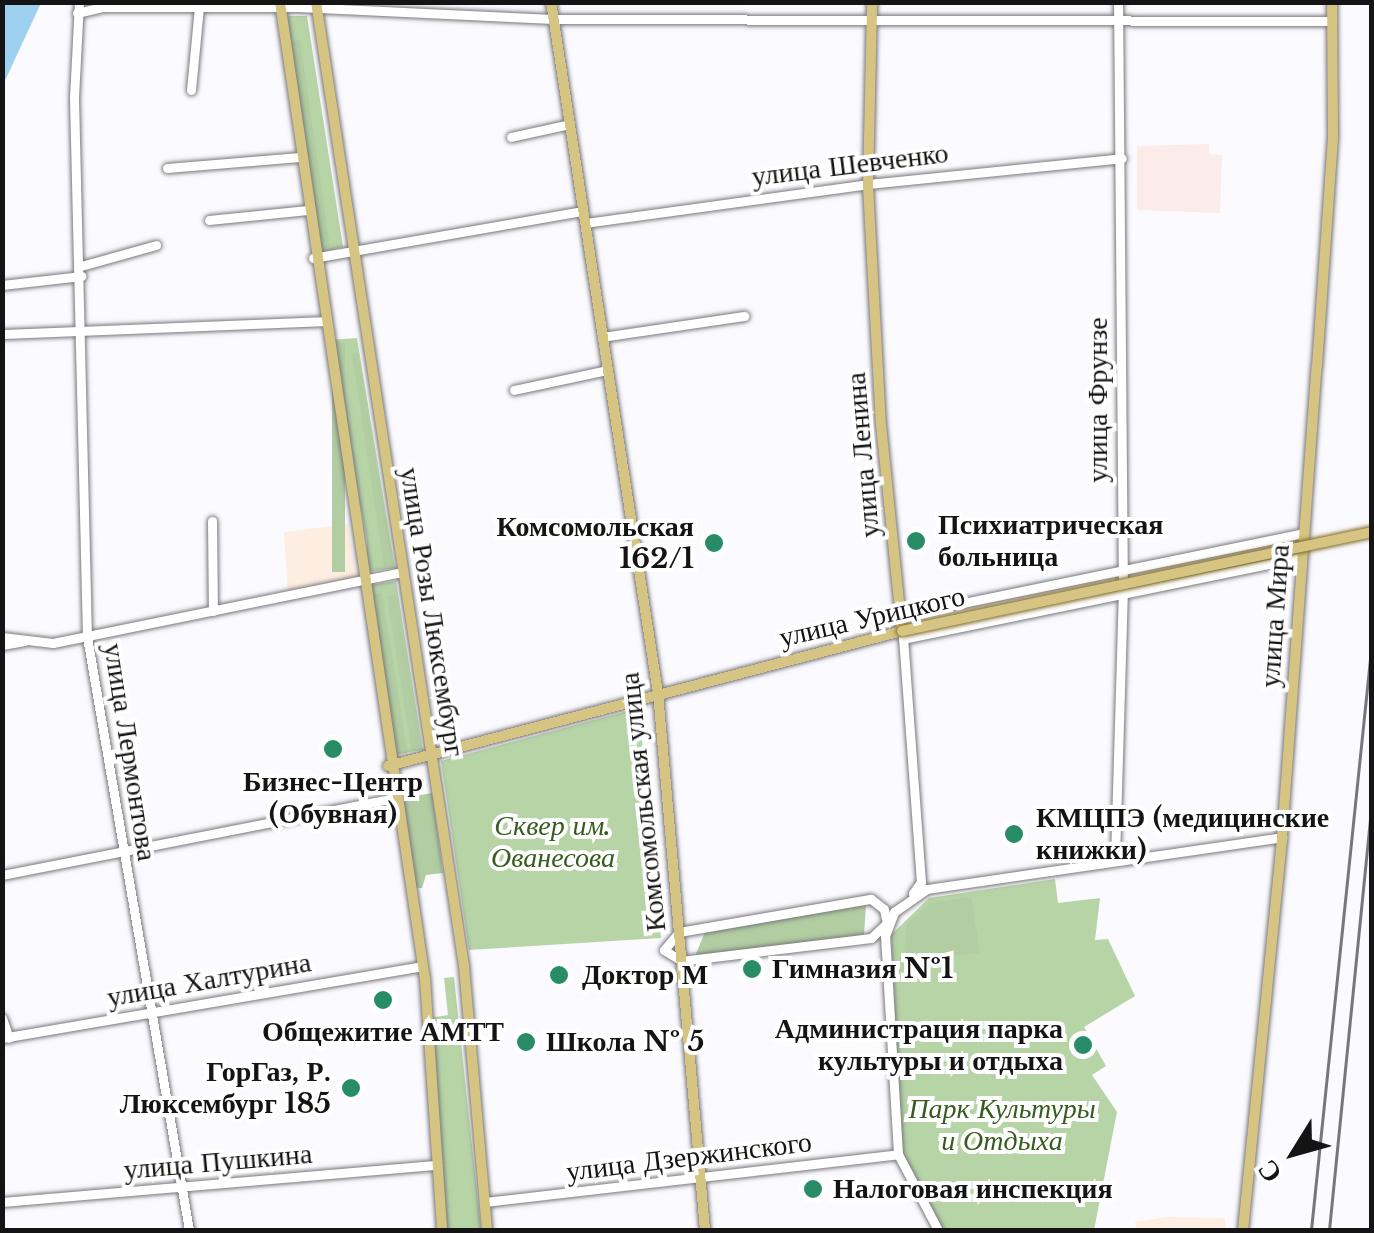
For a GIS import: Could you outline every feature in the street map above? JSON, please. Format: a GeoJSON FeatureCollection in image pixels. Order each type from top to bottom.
{"type":"FeatureCollection","features":[{"type":"Feature","properties":{"kind":"main road","name":"Комсомольская улица"},"geometry":{"type":"LineString","coordinates":[[551,2],[658,694],[705,1230]]}},
{"type":"Feature","properties":{"kind":"main road","name":"улица Ленина"},"geometry":{"type":"LineString","coordinates":[[872,2],[868,184],[902,635]]}},
{"type":"Feature","properties":{"kind":"main road","name":"улица Мира"},"geometry":{"type":"LineString","coordinates":[[1243,1230],[1282,838],[1332,135],[1332,2]]}},
{"type":"Feature","properties":{"kind":"main road"},"geometry":{"type":"LineString","coordinates":[[280,5],[388,766],[423,966],[442,1230]]}},
{"type":"Feature","properties":{"kind":"main road","name":"улица Розы Люксембург"},"geometry":{"type":"LineString","coordinates":[[316,5],[464,966],[487,1230]]}},
{"type":"Feature","properties":{"kind":"main road","name":"улица Урицкого"},"geometry":{"type":"LineString","coordinates":[[388,766],[658,694],[902,635],[1372,532]]}},
{"type":"Feature","properties":{"kind":"street","name":"улица Фрунзе"},"geometry":{"type":"LineString","coordinates":[[1115,858],[1123,594],[1118,2]]}},
{"type":"Feature","properties":{"kind":"street"},"geometry":{"type":"LineString","coordinates":[[78,8],[316,5],[553,19],[872,16],[1118,22],[1332,21]]}},
{"type":"Feature","properties":{"kind":"street"},"geometry":{"type":"LineString","coordinates":[[191,90],[199,7]]}},
{"type":"Feature","properties":{"kind":"street","name":"улица Лермонтова"},"geometry":{"type":"LineString","coordinates":[[78,8],[87,638],[189,1230]]}},
{"type":"Feature","properties":{"kind":"street"},"geometry":{"type":"LineString","coordinates":[[511,137],[570,124]]}},
{"type":"Feature","properties":{"kind":"street"},"geometry":{"type":"LineString","coordinates":[[167,168],[300,157]]}},
{"type":"Feature","properties":{"kind":"street","name":"улица Шевченко"},"geometry":{"type":"LineString","coordinates":[[313,258],[584,217],[1122,158]]}},
{"type":"Feature","properties":{"kind":"street"},"geometry":{"type":"LineString","coordinates":[[209,220],[307,210]]}},
{"type":"Feature","properties":{"kind":"street"},"geometry":{"type":"LineString","coordinates":[[2,285],[81,271],[156,245]]}},
{"type":"Feature","properties":{"kind":"street"},"geometry":{"type":"LineString","coordinates":[[602,337],[744,316]]}},
{"type":"Feature","properties":{"kind":"street"},"geometry":{"type":"LineString","coordinates":[[2,334],[84,327],[323,322]]}},
{"type":"Feature","properties":{"kind":"street"},"geometry":{"type":"LineString","coordinates":[[514,390],[607,370]]}},
{"type":"Feature","properties":{"kind":"street"},"geometry":{"type":"LineString","coordinates":[[212,521],[213,611]]}},
{"type":"Feature","properties":{"kind":"street","name":"улица Урицкого"},"geometry":{"type":"LineString","coordinates":[[900,616],[1303,534]]}},
{"type":"Feature","properties":{"kind":"street","name":"улица Урицкого"},"geometry":{"type":"LineString","coordinates":[[902,635],[1302,558]]}},
{"type":"Feature","properties":{"kind":"street"},"geometry":{"type":"LineString","coordinates":[[2,645],[87,638],[402,572]]}},
{"type":"Feature","properties":{"kind":"street","name":"улица Ленина"},"geometry":{"type":"LineString","coordinates":[[902,635],[920,882],[908,899]]}},
{"type":"Feature","properties":{"kind":"street"},"geometry":{"type":"LineString","coordinates":[[2,638],[25,641]]}},
{"type":"Feature","properties":{"kind":"street"},"geometry":{"type":"LineString","coordinates":[[2,875],[394,798]]}},
{"type":"Feature","properties":{"kind":"street"},"geometry":{"type":"LineString","coordinates":[[682,961],[870,938],[908,899],[926,890],[1115,858],[1282,838]]}},
{"type":"Feature","properties":{"kind":"street"},"geometry":{"type":"LineString","coordinates":[[679,932],[859,900],[880,904],[887,923],[898,1154],[938,1230]]}},
{"type":"Feature","properties":{"kind":"street","name":"улица Халтурина"},"geometry":{"type":"LineString","coordinates":[[6,1038],[423,966]]}},
{"type":"Feature","properties":{"kind":"street"},"geometry":{"type":"LineString","coordinates":[[2,1018],[6,1038]]}},
{"type":"Feature","properties":{"kind":"street","name":"улица Дзержинского"},"geometry":{"type":"LineString","coordinates":[[484,1202],[898,1154]]}},
{"type":"Feature","properties":{"kind":"street","name":"улица Пушкина"},"geometry":{"type":"LineString","coordinates":[[2,1202],[437,1165]]}},
{"type":"Feature","properties":{"kind":"shaded area"},"geometry":{"type":"Polygon","coordinates":[[[1209,144],[1209,154],[1222,155],[1220,213],[1137,210],[1137,146],[1209,144]]]}},
{"type":"Feature","properties":{"kind":"shaded area"},"geometry":{"type":"Polygon","coordinates":[[[348,524],[357,580],[288,595],[284,532],[348,524]]]}},
{"type":"Feature","properties":{"kind":"shaded area"},"geometry":{"type":"Polygon","coordinates":[[[1166,1217],[1225,1218],[1226,1230],[1137,1230],[1135,1222],[1166,1217]]]}},
{"type":"Feature","properties":{"kind":"green space"},"geometry":{"type":"Polygon","coordinates":[[[286,16],[307,16],[343,247],[317,253],[286,16]]]}},
{"type":"Feature","properties":{"kind":"green space"},"geometry":{"type":"Polygon","coordinates":[[[300,40],[330,247],[320,250],[292,41],[300,40]]]}},
{"type":"Feature","properties":{"kind":"green space"},"geometry":{"type":"Polygon","coordinates":[[[357,338],[395,568],[367,572],[367,541],[329,340],[357,338]]]}},
{"type":"Feature","properties":{"kind":"green space"},"geometry":{"type":"Polygon","coordinates":[[[332,343],[345,343],[345,572],[332,572],[332,343]]]}},
{"type":"Feature","properties":{"kind":"green space"},"geometry":{"type":"Polygon","coordinates":[[[352,353],[358,353],[393,566],[384,567],[352,353]]]}},
{"type":"Feature","properties":{"kind":"green space"},"geometry":{"type":"Polygon","coordinates":[[[396,581],[423,750],[395,754],[368,585],[396,581]]]}},
{"type":"Feature","properties":{"kind":"green space"},"geometry":{"type":"Polygon","coordinates":[[[382,593],[407,753],[396,755],[371,595],[382,593]]]}},
{"type":"Feature","properties":{"kind":"green space"},"geometry":{"type":"Polygon","coordinates":[[[396,595],[420,749],[412,750],[387,596],[396,595]]]}},
{"type":"Feature","properties":{"kind":"green space","name":"Сквер им. Ованесова"},"geometry":{"type":"Polygon","coordinates":[[[639,708],[661,938],[469,950],[441,761],[639,708]]]}},
{"type":"Feature","properties":{"kind":"green space"},"geometry":{"type":"Polygon","coordinates":[[[432,793],[443,873],[426,875],[422,888],[415,888],[400,799],[432,793]]]}},
{"type":"Feature","properties":{"kind":"green space","name":"Парк Культуры и Отдыха"},"geometry":{"type":"Polygon","coordinates":[[[1055,879],[1058,903],[1100,898],[1095,940],[1108,939],[1135,996],[1084,1027],[1106,1066],[1092,1075],[1117,1112],[1094,1230],[938,1230],[902,1151],[891,935],[929,898],[1055,879]]]}},
{"type":"Feature","properties":{"kind":"green space"},"geometry":{"type":"Polygon","coordinates":[[[971,897],[980,953],[916,959],[904,951],[907,924],[931,903],[971,897]]]}},
{"type":"Feature","properties":{"kind":"green space"},"geometry":{"type":"Polygon","coordinates":[[[866,904],[864,935],[695,956],[705,932],[866,904]]]}},
{"type":"Feature","properties":{"kind":"green space"},"geometry":{"type":"Polygon","coordinates":[[[454,977],[481,1230],[447,1230],[429,1018],[448,1015],[444,978],[454,977]]]}},
{"type":"Feature","properties":{"kind":"water"},"geometry":{"type":"Polygon","coordinates":[[[2,3],[41,3],[3,85],[2,3]]]}},
{"type":"Feature","properties":{"kind":"railway"},"geometry":{"type":"LineString","coordinates":[[1311,1230],[1372,640]]}},
{"type":"Feature","properties":{"kind":"railway"},"geometry":{"type":"LineString","coordinates":[[1329,1230],[1372,799]]}},
{"type":"Feature","properties":{"kind":"place","name":"Психиатрическая больница"},"geometry":{"type":"Point","coordinates":[916,541]}},
{"type":"Feature","properties":{"kind":"place","name":"Комсомольская 162/1"},"geometry":{"type":"Point","coordinates":[714,543]}},
{"type":"Feature","properties":{"kind":"place","name":"Бизнес-Центр (Обувная)"},"geometry":{"type":"Point","coordinates":[333,749]}},
{"type":"Feature","properties":{"kind":"place","name":"КМЦПЭ (медицинские книжки)"},"geometry":{"type":"Point","coordinates":[1014,834]}},
{"type":"Feature","properties":{"kind":"place","name":"Гимназия №1"},"geometry":{"type":"Point","coordinates":[752,969]}},
{"type":"Feature","properties":{"kind":"place","name":"Доктор М"},"geometry":{"type":"Point","coordinates":[559,975]}},
{"type":"Feature","properties":{"kind":"place","name":"Общежитие АМТТ"},"geometry":{"type":"Point","coordinates":[383,1000]}},
{"type":"Feature","properties":{"kind":"place","name":"Школа № 5"},"geometry":{"type":"Point","coordinates":[526,1042]}},
{"type":"Feature","properties":{"kind":"place","name":"Администрация парка культуры и отдыха"},"geometry":{"type":"Point","coordinates":[1083,1045]}},
{"type":"Feature","properties":{"kind":"place","name":"ГорГаз, Р. Люксембург 185"},"geometry":{"type":"Point","coordinates":[351,1088]}},
{"type":"Feature","properties":{"kind":"place","name":"Налоговая инспекция"},"geometry":{"type":"Point","coordinates":[813,1189]}}]}
